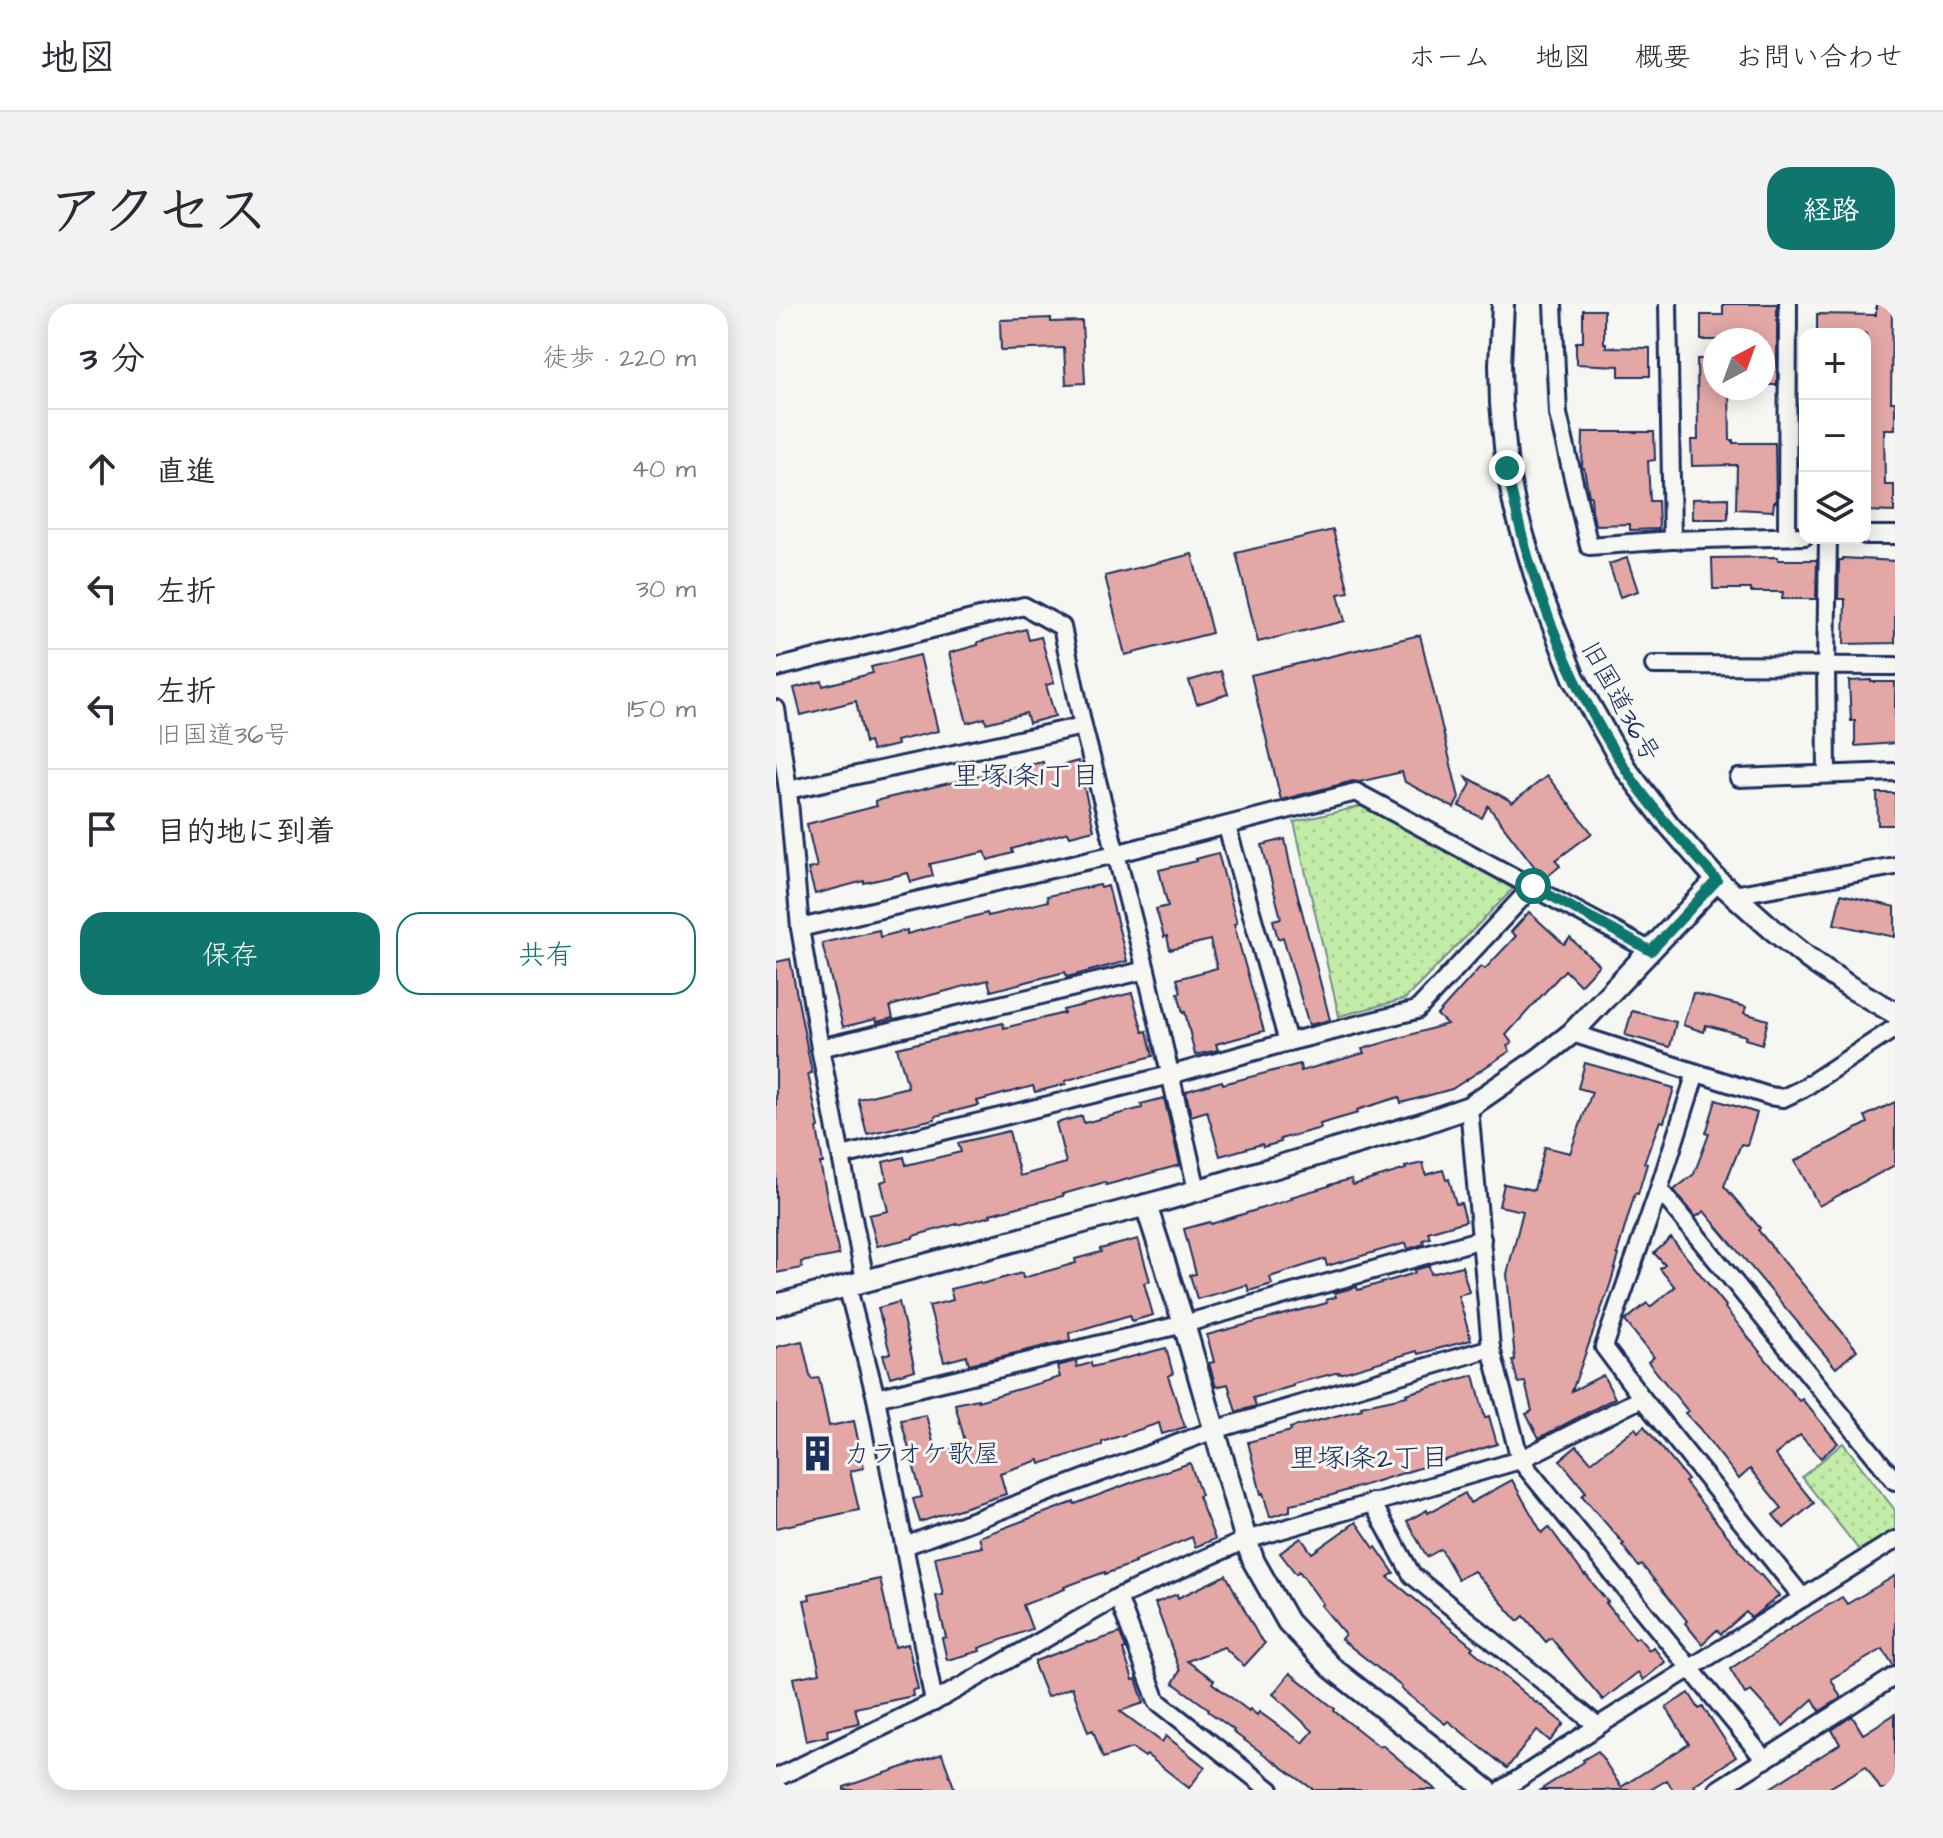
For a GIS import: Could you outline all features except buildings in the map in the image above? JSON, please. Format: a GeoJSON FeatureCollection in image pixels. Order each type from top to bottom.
{"type":"FeatureCollection","features":[{"type":"Feature","properties":{"kind":"street","name":"旧国道36号"},"geometry":{"type":"LineString","coordinates":[[1503,304],[1500,364],[1507,468],[1515,508],[1540,592],[1574,678],[1625,768],[1717,880],[1808,958],[1895,1013]]}},
{"type":"Feature","properties":{"kind":"street"},"geometry":{"type":"LineString","coordinates":[[1553,304],[1558,414],[1589,546],[1799,536]]}},
{"type":"Feature","properties":{"kind":"street"},"geometry":{"type":"LineString","coordinates":[[1668,304],[1672,540]]}},
{"type":"Feature","properties":{"kind":"street"},"geometry":{"type":"LineString","coordinates":[[1787,536],[1788,304]]}},
{"type":"Feature","properties":{"kind":"street"},"geometry":{"type":"LineString","coordinates":[[1871,535],[1895,535]]}},
{"type":"Feature","properties":{"kind":"street"},"geometry":{"type":"LineString","coordinates":[[1827,773],[1828,544]]}},
{"type":"Feature","properties":{"kind":"street"},"geometry":{"type":"LineString","coordinates":[[776,668],[1024,606],[1062,627],[1083,726],[1146,970],[1197,1190]]}},
{"type":"Feature","properties":{"kind":"street"},"geometry":{"type":"LineString","coordinates":[[1654,665],[1895,666]]}},
{"type":"Feature","properties":{"kind":"street"},"geometry":{"type":"LineString","coordinates":[[776,709],[788,790],[800,928],[842,1156],[856,1282],[934,1702]]}},
{"type":"Feature","properties":{"kind":"street"},"geometry":{"type":"LineString","coordinates":[[788,790],[1083,726]]}},
{"type":"Feature","properties":{"kind":"street"},"geometry":{"type":"LineString","coordinates":[[1739,778],[1895,772]]}},
{"type":"Feature","properties":{"kind":"street"},"geometry":{"type":"LineString","coordinates":[[800,928],[1227,827],[1356,792],[1651,951]]}},
{"type":"Feature","properties":{"kind":"street"},"geometry":{"type":"LineString","coordinates":[[1227,827],[1288,1042]]}},
{"type":"Feature","properties":{"kind":"street"},"geometry":{"type":"LineString","coordinates":[[1733,895],[1895,866]]}},
{"type":"Feature","properties":{"kind":"street"},"geometry":{"type":"LineString","coordinates":[[776,1305],[1146,1205],[1469,1107],[1572,1033],[1717,880]]}},
{"type":"Feature","properties":{"kind":"street"},"geometry":{"type":"LineString","coordinates":[[842,1156],[1417,1010],[1533,886]]}},
{"type":"Feature","properties":{"kind":"street"},"geometry":{"type":"LineString","coordinates":[[820,1048],[1146,970]]}},
{"type":"Feature","properties":{"kind":"street"},"geometry":{"type":"LineString","coordinates":[[1572,1033],[1783,1098],[1802,1089],[1895,1028]]}},
{"type":"Feature","properties":{"kind":"street"},"geometry":{"type":"LineString","coordinates":[[1696,1073],[1604,1347],[1803,1598]]}},
{"type":"Feature","properties":{"kind":"street"},"geometry":{"type":"LineString","coordinates":[[1469,1107],[1491,1348],[1520,1460],[1765,1760]]}},
{"type":"Feature","properties":{"kind":"street"},"geometry":{"type":"LineString","coordinates":[[1659,1189],[1895,1481]]}},
{"type":"Feature","properties":{"kind":"street"},"geometry":{"type":"LineString","coordinates":[[1146,1205],[1246,1540],[1254,1562],[1288,1622],[1332,1668],[1487,1790]]}},
{"type":"Feature","properties":{"kind":"street"},"geometry":{"type":"LineString","coordinates":[[876,1398],[1184,1324],[1482,1239]]}},
{"type":"Feature","properties":{"kind":"street"},"geometry":{"type":"LineString","coordinates":[[905,1546],[1214,1430],[1491,1348]]}},
{"type":"Feature","properties":{"kind":"street"},"geometry":{"type":"LineString","coordinates":[[776,1778],[934,1702],[1118,1597],[1246,1540],[1520,1460],[1642,1398]]}},
{"type":"Feature","properties":{"kind":"street"},"geometry":{"type":"LineString","coordinates":[[1372,1502],[1412,1575],[1598,1726]]}},
{"type":"Feature","properties":{"kind":"street"},"geometry":{"type":"LineString","coordinates":[[1502,1790],[1598,1726],[1895,1540]]}},
{"type":"Feature","properties":{"kind":"street"},"geometry":{"type":"LineString","coordinates":[[1118,1597],[1157,1701],[1270,1790]]}},
{"type":"Feature","properties":{"kind":"street"},"geometry":{"type":"LineString","coordinates":[[1717,1790],[1895,1676]]}},
{"type":"Feature","properties":{"kind":"green space"},"geometry":{"type":"Polygon","coordinates":[[[1366,805],[1513,889],[1405,999],[1339,1016],[1294,822],[1366,805]]]}},
{"type":"Feature","properties":{"kind":"green space"},"geometry":{"type":"Polygon","coordinates":[[[1843,1443],[1895,1510],[1895,1529],[1859,1550],[1802,1477],[1843,1443]]]}},
{"type":"Feature","properties":{"kind":"place","name":"カラオケ歌屋"},"geometry":{"type":"Point","coordinates":[818,1453]}},
{"type":"Feature","properties":{"kind":"district","name":"里塚1条1丁目"},"geometry":{"type":"Point","coordinates":[1026,775]}},
{"type":"Feature","properties":{"kind":"district","name":"里塚1条2丁目"},"geometry":{"type":"Point","coordinates":[1369,1457]}},
{"type":"Feature","properties":{"kind":"route"},"geometry":{"type":"LineString","coordinates":[[1507,468],[1515,508],[1540,592],[1574,678],[1625,768],[1717,880],[1651,951],[1533,886]]}}]}
